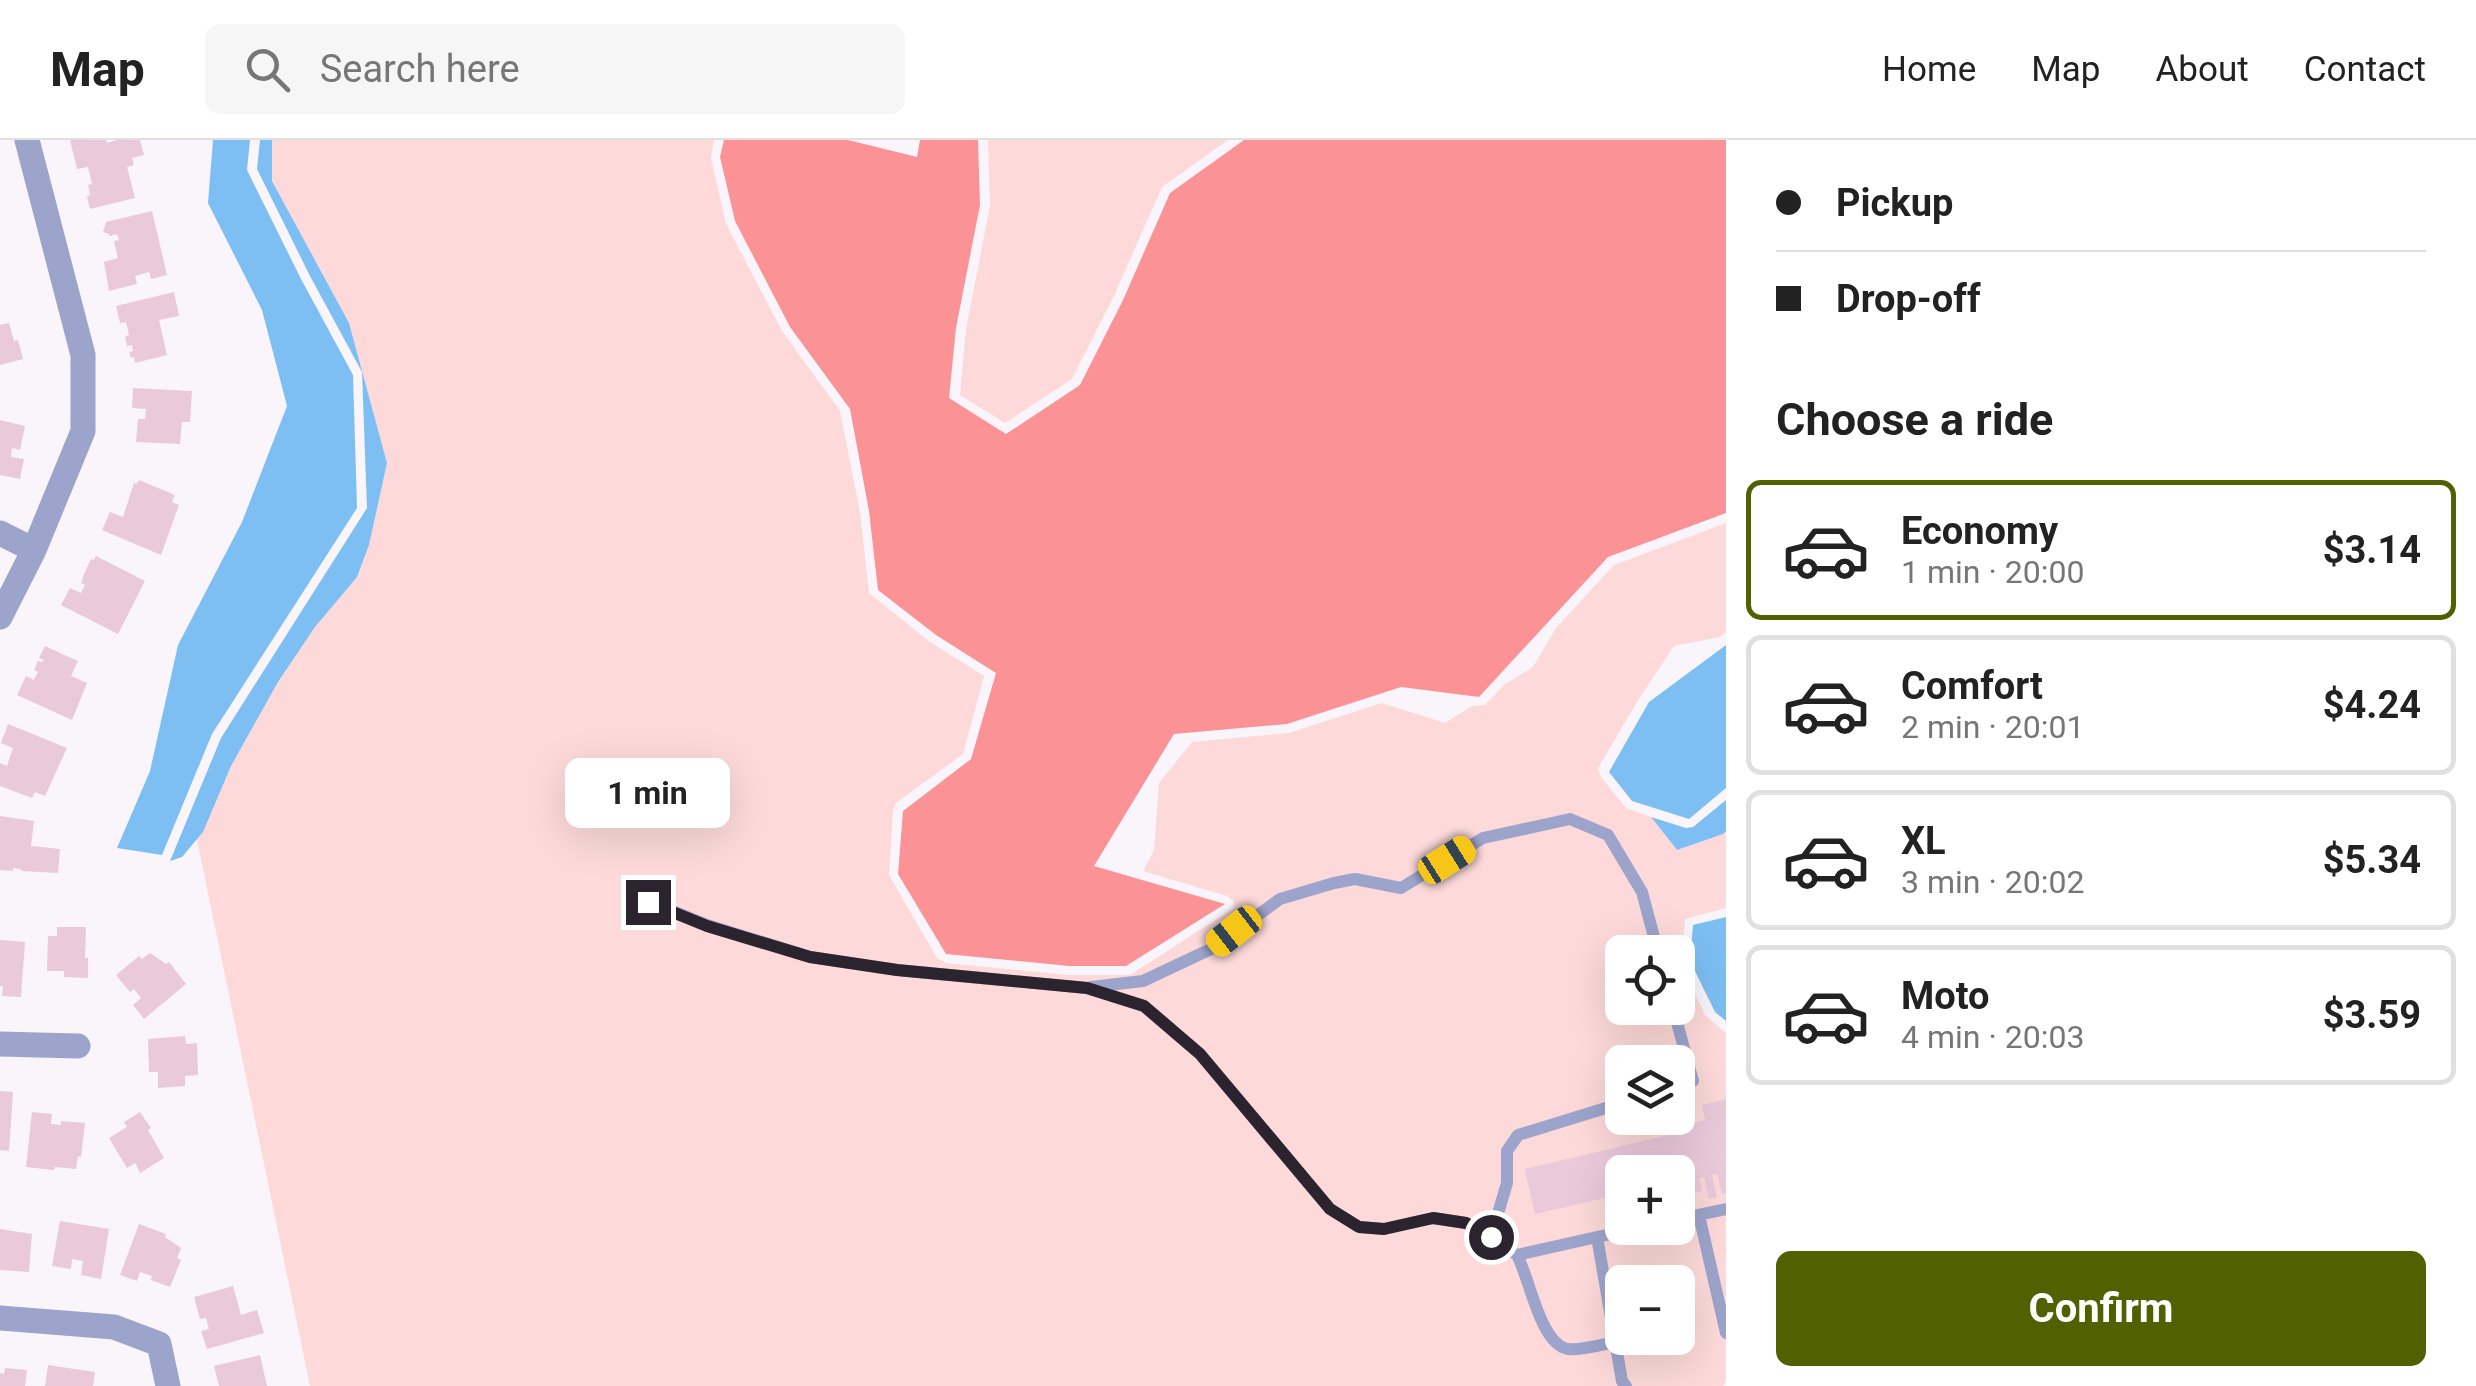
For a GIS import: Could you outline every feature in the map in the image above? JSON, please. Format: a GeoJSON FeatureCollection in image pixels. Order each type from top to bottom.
{"type":"FeatureCollection","features":[{"type":"Feature","properties":{"kind":"street"},"geometry":{"type":"LineString","coordinates":[[0,617],[34,550],[84,432],[83,355],[27,140]]}},
{"type":"Feature","properties":{"kind":"street"},"geometry":{"type":"LineString","coordinates":[[0,533],[34,550]]}},
{"type":"Feature","properties":{"kind":"street"},"geometry":{"type":"LineString","coordinates":[[0,1044],[78,1046]]}},
{"type":"Feature","properties":{"kind":"street"},"geometry":{"type":"LineString","coordinates":[[0,1318],[114,1327],[159,1344],[168,1386]]}},
{"type":"Feature","properties":{"kind":"lane"},"geometry":{"type":"LineString","coordinates":[[1087,988],[1143,980],[1160,973],[1212,949],[1280,899],[1355,879],[1401,888],[1483,838],[1570,819],[1608,835],[1642,892],[1653,935]]}},
{"type":"Feature","properties":{"kind":"lane"},"geometry":{"type":"LineString","coordinates":[[648,902],[707,926],[810,957],[897,970],[1087,988],[1144,1006],[1200,1054],[1330,1209],[1359,1227],[1384,1229],[1433,1218],[1466,1223],[1517,1256],[1526,1270],[1545,1331],[1556,1342],[1568,1349],[1605,1344]]}},
{"type":"Feature","properties":{"kind":"lane"},"geometry":{"type":"LineString","coordinates":[[1491,1237],[1507,1183],[1507,1151],[1518,1135],[1605,1108]]}},
{"type":"Feature","properties":{"kind":"lane"},"geometry":{"type":"LineString","coordinates":[[1695,1216],[1726,1209]]}},
{"type":"Feature","properties":{"kind":"lane"},"geometry":{"type":"LineString","coordinates":[[1699,1215],[1726,1332]]}},
{"type":"Feature","properties":{"kind":"lane"},"geometry":{"type":"LineString","coordinates":[[1517,1256],[1605,1235]]}},
{"type":"Feature","properties":{"kind":"lane"},"geometry":{"type":"LineString","coordinates":[[1597,1236],[1605,1281]]}},
{"type":"Feature","properties":{"kind":"lane"},"geometry":{"type":"LineString","coordinates":[[1618,1355],[1626,1386]]}},
{"type":"Feature","properties":{"kind":"shaded area"},"geometry":{"type":"Polygon","coordinates":[[[272,140],[714,140],[711,158],[726,224],[782,331],[840,411],[860,512],[869,593],[930,642],[984,676],[963,754],[896,803],[893,810],[889,875],[937,958],[946,963],[1069,975],[1130,975],[1234,908],[1234,902],[1227,896],[1143,871],[1154,850],[1159,783],[1192,742],[1289,733],[1382,703],[1445,723],[1472,706],[1485,705],[1504,685],[1533,667],[1556,628],[1614,565],[1726,523],[1726,632],[1720,637],[1674,646],[1598,768],[1626,808],[1651,817],[1677,850],[1726,831],[1726,908],[1685,919],[1684,935],[1605,935],[1605,1025],[1695,1025],[1695,994],[1705,1015],[1726,1033],[1723,1386],[310,1386],[197,840],[231,766],[278,682],[315,627],[357,577],[369,545],[387,463],[349,323],[272,181],[272,140]]]}},
{"type":"Feature","properties":{"kind":"shaded area"},"geometry":{"type":"Polygon","coordinates":[[[724,140],[848,140],[917,157],[920,140],[978,140],[980,205],[956,328],[949,398],[1006,434],[1080,385],[1170,193],[1244,140],[1726,140],[1726,513],[1608,557],[1479,697],[1401,687],[1287,724],[1174,734],[1094,866],[1225,904],[1126,966],[1069,966],[946,954],[898,874],[903,811],[971,759],[996,673],[936,635],[878,590],[869,511],[850,409],[790,327],[735,221],[720,157],[724,140]]]}},
{"type":"Feature","properties":{"kind":"shaded area"},"geometry":{"type":"Polygon","coordinates":[[[988,140],[1228,140],[1162,187],[1072,379],[1005,423],[960,395],[966,329],[990,206],[988,140]]]}},
{"type":"Feature","properties":{"kind":"water"},"geometry":{"type":"Polygon","coordinates":[[[213,140],[250,140],[247,170],[353,375],[357,508],[212,734],[162,855],[117,848],[150,771],[178,645],[242,522],[287,406],[262,310],[208,203],[213,140]]]}},
{"type":"Feature","properties":{"kind":"water"},"geometry":{"type":"Polygon","coordinates":[[[260,140],[272,140],[272,181],[349,323],[387,463],[369,545],[357,577],[315,627],[278,682],[231,766],[203,832],[182,857],[170,861],[221,738],[367,508],[362,372],[257,169],[260,140]]]}},
{"type":"Feature","properties":{"kind":"water"},"geometry":{"type":"Polygon","coordinates":[[[1726,645],[1726,788],[1689,819],[1632,801],[1609,772],[1649,702],[1726,645]]]}},
{"type":"Feature","properties":{"kind":"water"},"geometry":{"type":"Polygon","coordinates":[[[1726,800],[1726,831],[1677,850],[1651,817],[1693,827],[1726,800]]]}},
{"type":"Feature","properties":{"kind":"water"},"geometry":{"type":"Polygon","coordinates":[[[1726,917],[1726,1021],[1715,1012],[1695,971],[1693,925],[1726,917]]]}},
{"type":"Feature","properties":{"kind":"building"},"geometry":{"type":"Polygon","coordinates":[[[70,140],[140,140],[144,155],[132,158],[134,165],[127,167],[135,198],[90,209],[87,196],[88,185],[92,184],[88,167],[77,169],[70,140]]]}},
{"type":"Feature","properties":{"kind":"building"},"geometry":{"type":"Polygon","coordinates":[[[152,211],[167,275],[151,279],[149,272],[135,276],[137,284],[109,291],[104,262],[118,258],[114,241],[119,240],[117,234],[109,236],[103,232],[106,222],[152,211]]]}},
{"type":"Feature","properties":{"kind":"building"},"geometry":{"type":"Polygon","coordinates":[[[174,292],[179,316],[159,320],[167,355],[135,363],[129,352],[133,351],[132,345],[127,346],[125,337],[129,335],[126,322],[120,323],[116,306],[174,292]]]}},
{"type":"Feature","properties":{"kind":"building"},"geometry":{"type":"Polygon","coordinates":[[[9,323],[23,359],[0,365],[0,325],[9,323]]]}},
{"type":"Feature","properties":{"kind":"building"},"geometry":{"type":"Polygon","coordinates":[[[133,388],[192,391],[190,422],[182,422],[180,444],[136,442],[138,419],[145,419],[146,409],[132,408],[133,388]]]}},
{"type":"Feature","properties":{"kind":"building"},"geometry":{"type":"Polygon","coordinates":[[[0,420],[25,426],[20,450],[12,448],[11,457],[24,459],[20,479],[0,475],[0,420]]]}},
{"type":"Feature","properties":{"kind":"building"},"geometry":{"type":"Polygon","coordinates":[[[139,480],[175,495],[172,502],[179,505],[161,555],[102,530],[110,512],[123,517],[134,483],[139,480]]]}},
{"type":"Feature","properties":{"kind":"building"},"geometry":{"type":"Polygon","coordinates":[[[96,556],[145,581],[118,634],[61,605],[70,588],[81,593],[84,574],[96,556]]]}},
{"type":"Feature","properties":{"kind":"building"},"geometry":{"type":"Polygon","coordinates":[[[45,646],[78,661],[71,676],[87,683],[72,720],[17,695],[26,676],[34,680],[38,661],[44,660],[39,658],[45,646]]]}},
{"type":"Feature","properties":{"kind":"building"},"geometry":{"type":"Polygon","coordinates":[[[8,724],[67,748],[45,796],[35,792],[32,798],[0,786],[0,763],[7,766],[13,748],[1,743],[8,724]]]}},
{"type":"Feature","properties":{"kind":"building"},"geometry":{"type":"Polygon","coordinates":[[[0,816],[34,821],[31,846],[60,849],[58,873],[0,870],[0,816]]]}},
{"type":"Feature","properties":{"kind":"building"},"geometry":{"type":"Polygon","coordinates":[[[57,927],[86,927],[88,978],[64,977],[64,971],[47,971],[48,936],[57,936],[57,927]]]}},
{"type":"Feature","properties":{"kind":"building"},"geometry":{"type":"Polygon","coordinates":[[[0,940],[25,942],[21,997],[2,996],[0,940]]]}},
{"type":"Feature","properties":{"kind":"building"},"geometry":{"type":"Polygon","coordinates":[[[150,953],[166,964],[169,962],[186,984],[144,1019],[133,1005],[141,998],[134,989],[130,992],[116,975],[139,956],[142,959],[150,953]]]}},
{"type":"Feature","properties":{"kind":"building"},"geometry":{"type":"Polygon","coordinates":[[[185,1036],[186,1044],[197,1043],[198,1075],[185,1076],[185,1086],[158,1088],[158,1072],[149,1072],[148,1039],[185,1036]]]}},
{"type":"Feature","properties":{"kind":"building"},"geometry":{"type":"Polygon","coordinates":[[[0,1091],[13,1092],[9,1151],[0,1150],[0,1091]]]}},
{"type":"Feature","properties":{"kind":"building"},"geometry":{"type":"Polygon","coordinates":[[[1726,1099],[1726,1193],[1722,1194],[1717,1174],[1712,1175],[1717,1197],[1709,1199],[1704,1177],[1699,1178],[1702,1191],[1695,1193],[1695,1155],[1605,1155],[1605,1198],[1535,1214],[1525,1169],[1669,1135],[1695,1135],[1695,1122],[1705,1120],[1702,1105],[1726,1099]]]}},
{"type":"Feature","properties":{"kind":"building"},"geometry":{"type":"Polygon","coordinates":[[[32,1112],[52,1114],[51,1124],[85,1123],[76,1169],[26,1167],[32,1112]]]}},
{"type":"Feature","properties":{"kind":"building"},"geometry":{"type":"Polygon","coordinates":[[[140,1112],[164,1158],[140,1173],[135,1163],[127,1168],[109,1138],[127,1127],[124,1122],[140,1112]]]}},
{"type":"Feature","properties":{"kind":"building"},"geometry":{"type":"Polygon","coordinates":[[[60,1221],[109,1229],[101,1279],[81,1275],[83,1261],[72,1259],[71,1269],[52,1266],[60,1221]]]}},
{"type":"Feature","properties":{"kind":"building"},"geometry":{"type":"Polygon","coordinates":[[[139,1224],[166,1234],[181,1248],[177,1258],[181,1260],[170,1287],[140,1272],[137,1281],[120,1275],[139,1224]]]}},
{"type":"Feature","properties":{"kind":"building"},"geometry":{"type":"Polygon","coordinates":[[[0,1229],[32,1234],[29,1272],[0,1270],[0,1229]]]}},
{"type":"Feature","properties":{"kind":"building"},"geometry":{"type":"Polygon","coordinates":[[[233,1286],[241,1315],[257,1310],[264,1333],[207,1349],[201,1331],[209,1329],[206,1318],[200,1319],[194,1297],[233,1286]]]}},
{"type":"Feature","properties":{"kind":"building"},"geometry":{"type":"Polygon","coordinates":[[[260,1355],[267,1386],[219,1386],[214,1366],[260,1355]]]}},
{"type":"Feature","properties":{"kind":"building"},"geometry":{"type":"Polygon","coordinates":[[[48,1365],[95,1372],[93,1386],[45,1386],[48,1365]]]}},
{"type":"Feature","properties":{"kind":"building"},"geometry":{"type":"Polygon","coordinates":[[[5,1368],[27,1370],[25,1386],[0,1386],[0,1373],[4,1374],[5,1368]]]}},
{"type":"Feature","properties":{"kind":"route"},"geometry":{"type":"LineString","coordinates":[[648,902],[707,926],[810,957],[897,970],[1087,988],[1144,1006],[1200,1054],[1330,1209],[1359,1227],[1384,1229],[1433,1218],[1466,1223],[1491,1237]]}}]}
